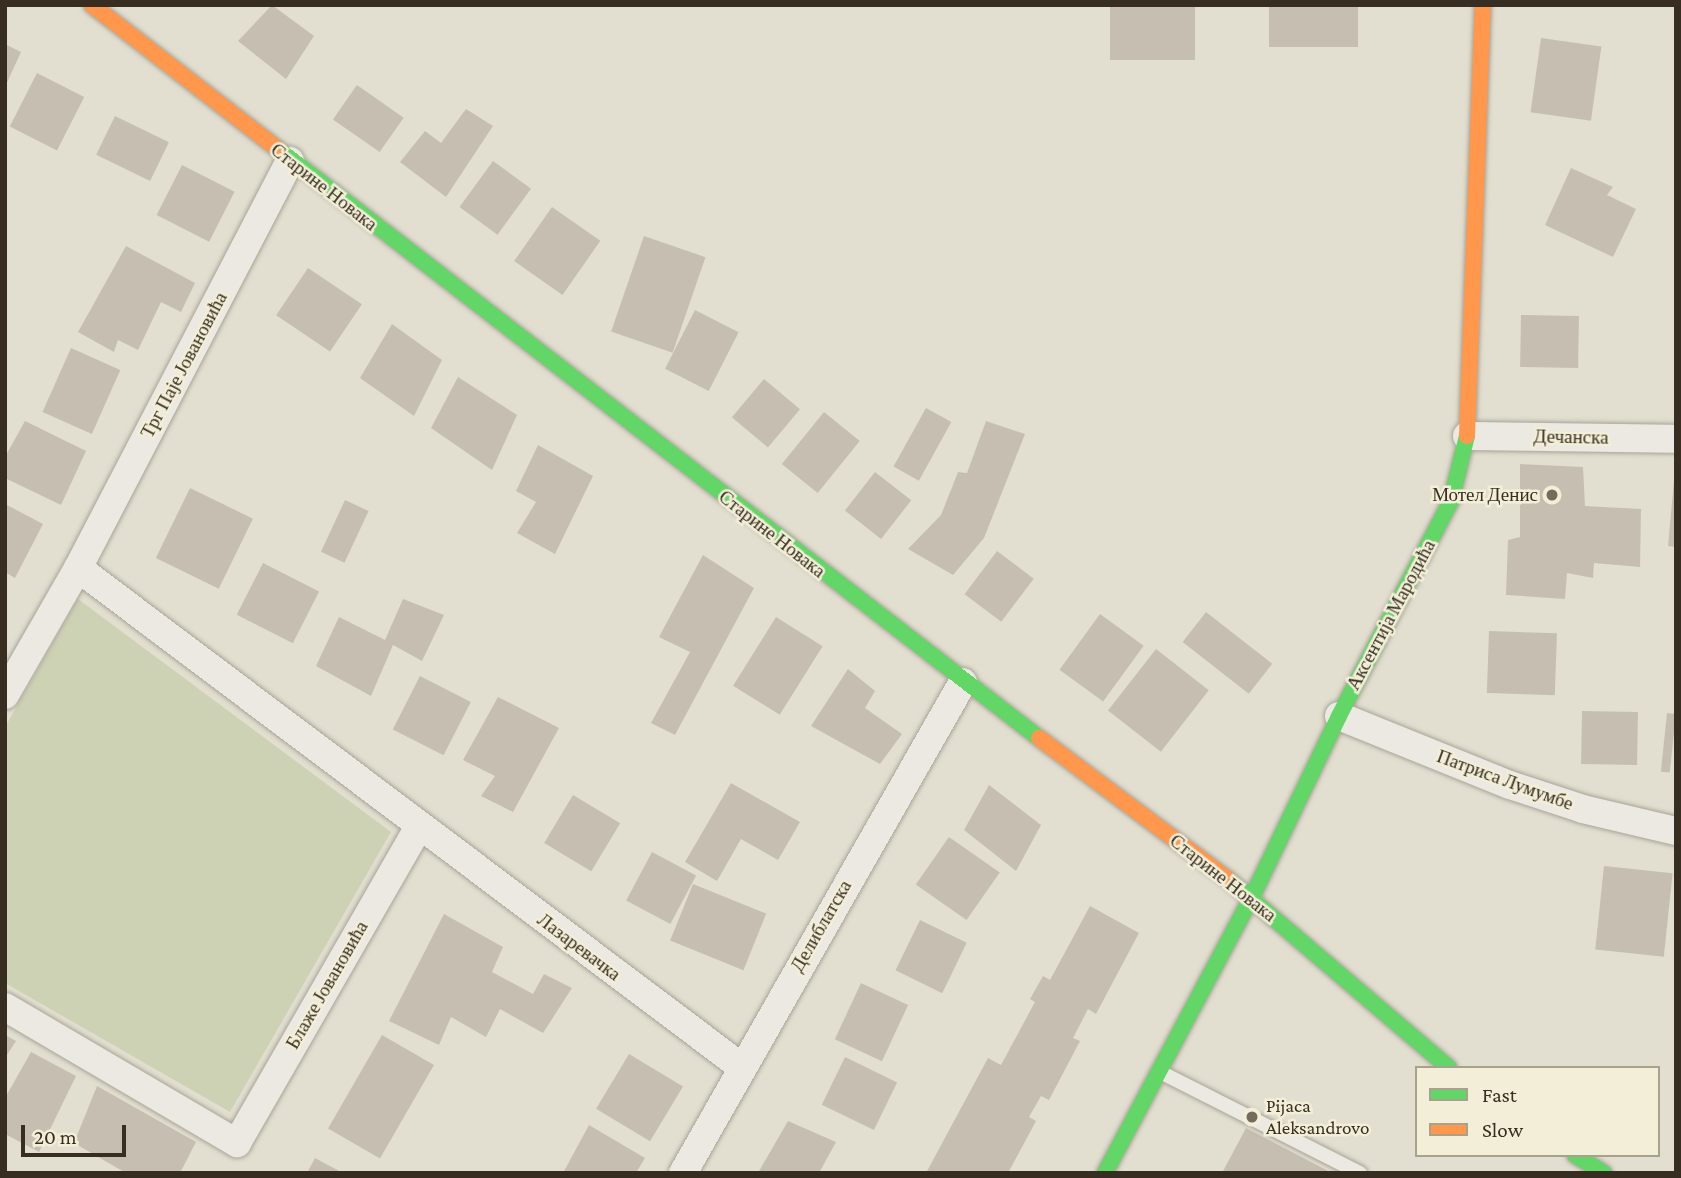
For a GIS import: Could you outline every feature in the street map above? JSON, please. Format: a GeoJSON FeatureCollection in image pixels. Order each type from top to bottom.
{"type":"FeatureCollection","features":[{"type":"Feature","properties":{"kind":"street","name":"Старине Новака"},"geometry":{"type":"LineString","coordinates":[[92,5],[962,682],[1252,897],[1447,1066]]}},
{"type":"Feature","properties":{"kind":"street","name":"Аксентија Мародића"},"geometry":{"type":"LineString","coordinates":[[1105,1173],[1252,897],[1339,716],[1451,501],[1467,436],[1483,5]]}},
{"type":"Feature","properties":{"kind":"street","name":"Трг Паје Јовановића"},"geometry":{"type":"LineString","coordinates":[[5,695],[78,568],[290,161]]}},
{"type":"Feature","properties":{"kind":"street","name":"Дечанска"},"geometry":{"type":"LineString","coordinates":[[1467,436],[1676,439]]}},
{"type":"Feature","properties":{"kind":"street"},"geometry":{"type":"LineString","coordinates":[[78,568],[418,828]]}},
{"type":"Feature","properties":{"kind":"street","name":"Делиблатска"},"geometry":{"type":"LineString","coordinates":[[683,1173],[740,1066],[962,682]]}},
{"type":"Feature","properties":{"kind":"street","name":"Патриса Лумумбе"},"geometry":{"type":"LineString","coordinates":[[1339,716],[1510,785],[1583,809],[1676,831]]}},
{"type":"Feature","properties":{"kind":"street","name":"Лазаревачка"},"geometry":{"type":"LineString","coordinates":[[418,828],[740,1066]]}},
{"type":"Feature","properties":{"kind":"street","name":"Блаже Јовановића"},"geometry":{"type":"LineString","coordinates":[[5,1007],[237,1143],[418,828]]}},
{"type":"Feature","properties":{"kind":"street"},"geometry":{"type":"LineString","coordinates":[[1578,1157],[1604,1173]]}},
{"type":"Feature","properties":{"kind":"lane"},"geometry":{"type":"LineString","coordinates":[[1159,1072],[1360,1173]]}},
{"type":"Feature","properties":{"kind":"green space"},"geometry":{"type":"Polygon","coordinates":[[[78,599],[391,832],[230,1112],[5,983],[5,727],[78,599]]]}},
{"type":"Feature","properties":{"kind":"building"},"geometry":{"type":"Polygon","coordinates":[[[272,5],[314,36],[286,79],[238,41],[272,5]]]}},
{"type":"Feature","properties":{"kind":"building"},"geometry":{"type":"Polygon","coordinates":[[[1110,5],[1195,5],[1195,60],[1110,60],[1110,5]]]}},
{"type":"Feature","properties":{"kind":"building"},"geometry":{"type":"Polygon","coordinates":[[[1269,5],[1358,5],[1358,47],[1269,47],[1269,5]]]}},
{"type":"Feature","properties":{"kind":"building"},"geometry":{"type":"Polygon","coordinates":[[[1541,38],[1601,46],[1591,121],[1531,112],[1541,38]]]}},
{"type":"Feature","properties":{"kind":"building"},"geometry":{"type":"Polygon","coordinates":[[[5,44],[21,52],[5,87],[5,44]]]}},
{"type":"Feature","properties":{"kind":"building"},"geometry":{"type":"Polygon","coordinates":[[[37,73],[84,97],[57,151],[10,126],[37,73]]]}},
{"type":"Feature","properties":{"kind":"building"},"geometry":{"type":"Polygon","coordinates":[[[357,85],[404,118],[380,152],[333,119],[357,85]]]}},
{"type":"Feature","properties":{"kind":"building"},"geometry":{"type":"Polygon","coordinates":[[[466,109],[493,126],[446,197],[400,162],[425,131],[441,143],[466,109]]]}},
{"type":"Feature","properties":{"kind":"building"},"geometry":{"type":"Polygon","coordinates":[[[115,116],[169,142],[150,181],[96,155],[115,116]]]}},
{"type":"Feature","properties":{"kind":"building"},"geometry":{"type":"Polygon","coordinates":[[[493,161],[531,189],[498,235],[459,207],[493,161]]]}},
{"type":"Feature","properties":{"kind":"building"},"geometry":{"type":"Polygon","coordinates":[[[182,165],[235,192],[209,242],[157,215],[182,165]]]}},
{"type":"Feature","properties":{"kind":"building"},"geometry":{"type":"Polygon","coordinates":[[[1571,168],[1613,187],[1607,195],[1636,209],[1613,257],[1545,225],[1571,168]]]}},
{"type":"Feature","properties":{"kind":"building"},"geometry":{"type":"Polygon","coordinates":[[[552,207],[600,241],[562,295],[514,261],[552,207]]]}},
{"type":"Feature","properties":{"kind":"building"},"geometry":{"type":"Polygon","coordinates":[[[644,236],[705,257],[673,353],[611,331],[644,236]]]}},
{"type":"Feature","properties":{"kind":"building"},"geometry":{"type":"Polygon","coordinates":[[[126,246],[195,283],[181,312],[161,302],[138,350],[118,340],[114,352],[78,332],[126,246]]]}},
{"type":"Feature","properties":{"kind":"building"},"geometry":{"type":"Polygon","coordinates":[[[308,268],[362,304],[330,352],[276,315],[308,268]]]}},
{"type":"Feature","properties":{"kind":"building"},"geometry":{"type":"Polygon","coordinates":[[[695,310],[739,332],[709,391],[665,369],[695,310]]]}},
{"type":"Feature","properties":{"kind":"building"},"geometry":{"type":"Polygon","coordinates":[[[1521,315],[1579,316],[1578,368],[1520,367],[1521,315]]]}},
{"type":"Feature","properties":{"kind":"building"},"geometry":{"type":"Polygon","coordinates":[[[392,324],[442,360],[414,416],[360,378],[392,324]]]}},
{"type":"Feature","properties":{"kind":"building"},"geometry":{"type":"Polygon","coordinates":[[[71,348],[120,370],[92,434],[43,412],[71,348]]]}},
{"type":"Feature","properties":{"kind":"building"},"geometry":{"type":"Polygon","coordinates":[[[458,377],[517,415],[492,470],[431,428],[458,377]]]}},
{"type":"Feature","properties":{"kind":"building"},"geometry":{"type":"Polygon","coordinates":[[[764,379],[800,409],[768,448],[732,417],[764,379]]]}},
{"type":"Feature","properties":{"kind":"building"},"geometry":{"type":"Polygon","coordinates":[[[926,408],[951,422],[919,481],[894,467],[926,408]]]}},
{"type":"Feature","properties":{"kind":"building"},"geometry":{"type":"Polygon","coordinates":[[[824,412],[860,441],[818,493],[782,464],[824,412]]]}},
{"type":"Feature","properties":{"kind":"building"},"geometry":{"type":"Polygon","coordinates":[[[25,421],[86,451],[61,505],[5,478],[5,457],[25,421]]]}},
{"type":"Feature","properties":{"kind":"building"},"geometry":{"type":"Polygon","coordinates":[[[986,421],[1025,434],[984,538],[953,575],[908,549],[941,515],[958,472],[967,473],[986,421]]]}},
{"type":"Feature","properties":{"kind":"building"},"geometry":{"type":"Polygon","coordinates":[[[538,445],[593,476],[555,554],[517,533],[536,502],[516,491],[538,445]]]}},
{"type":"Feature","properties":{"kind":"building"},"geometry":{"type":"Polygon","coordinates":[[[1520,464],[1583,467],[1585,506],[1641,509],[1640,567],[1594,563],[1593,578],[1567,573],[1565,599],[1506,595],[1508,540],[1520,537],[1520,464]]]}},
{"type":"Feature","properties":{"kind":"building"},"geometry":{"type":"Polygon","coordinates":[[[875,472],[911,500],[881,539],[845,511],[875,472]]]}},
{"type":"Feature","properties":{"kind":"building"},"geometry":{"type":"Polygon","coordinates":[[[1676,480],[1676,547],[1668,546],[1676,480]]]}},
{"type":"Feature","properties":{"kind":"building"},"geometry":{"type":"Polygon","coordinates":[[[190,488],[253,519],[219,589],[156,558],[190,488]]]}},
{"type":"Feature","properties":{"kind":"building"},"geometry":{"type":"Polygon","coordinates":[[[345,500],[369,511],[344,563],[321,552],[345,500]]]}},
{"type":"Feature","properties":{"kind":"building"},"geometry":{"type":"Polygon","coordinates":[[[5,504],[43,524],[15,578],[5,572],[5,504]]]}},
{"type":"Feature","properties":{"kind":"building"},"geometry":{"type":"Polygon","coordinates":[[[997,551],[1034,579],[1001,622],[965,594],[997,551]]]}},
{"type":"Feature","properties":{"kind":"building"},"geometry":{"type":"Polygon","coordinates":[[[703,555],[754,588],[675,735],[651,723],[690,652],[659,637],[703,555]]]}},
{"type":"Feature","properties":{"kind":"building"},"geometry":{"type":"Polygon","coordinates":[[[263,563],[319,592],[293,643],[237,615],[263,563]]]}},
{"type":"Feature","properties":{"kind":"building"},"geometry":{"type":"Polygon","coordinates":[[[403,599],[444,615],[422,661],[393,645],[371,696],[316,666],[339,617],[385,640],[403,599]]]}},
{"type":"Feature","properties":{"kind":"building"},"geometry":{"type":"Polygon","coordinates":[[[1206,612],[1272,664],[1249,694],[1183,642],[1206,612]]]}},
{"type":"Feature","properties":{"kind":"building"},"geometry":{"type":"Polygon","coordinates":[[[1100,614],[1144,646],[1103,702],[1059,670],[1100,614]]]}},
{"type":"Feature","properties":{"kind":"building"},"geometry":{"type":"Polygon","coordinates":[[[776,617],[823,646],[780,715],[733,686],[776,617]]]}},
{"type":"Feature","properties":{"kind":"building"},"geometry":{"type":"Polygon","coordinates":[[[1489,631],[1557,633],[1555,695],[1487,693],[1489,631]]]}},
{"type":"Feature","properties":{"kind":"building"},"geometry":{"type":"Polygon","coordinates":[[[1156,649],[1209,690],[1161,752],[1108,710],[1156,649]]]}},
{"type":"Feature","properties":{"kind":"building"},"geometry":{"type":"Polygon","coordinates":[[[848,669],[875,691],[865,708],[902,734],[880,764],[811,726],[848,669]]]}},
{"type":"Feature","properties":{"kind":"building"},"geometry":{"type":"Polygon","coordinates":[[[420,676],[471,702],[444,755],[393,729],[420,676]]]}},
{"type":"Feature","properties":{"kind":"building"},"geometry":{"type":"Polygon","coordinates":[[[498,697],[559,728],[513,812],[481,796],[495,776],[463,760],[498,697]]]}},
{"type":"Feature","properties":{"kind":"building"},"geometry":{"type":"Polygon","coordinates":[[[1582,711],[1638,712],[1637,765],[1581,764],[1582,711]]]}},
{"type":"Feature","properties":{"kind":"building"},"geometry":{"type":"Polygon","coordinates":[[[1667,713],[1676,714],[1670,773],[1661,772],[1667,713]]]}},
{"type":"Feature","properties":{"kind":"building"},"geometry":{"type":"Polygon","coordinates":[[[731,783],[800,822],[778,860],[741,839],[717,881],[685,862],[731,783]]]}},
{"type":"Feature","properties":{"kind":"building"},"geometry":{"type":"Polygon","coordinates":[[[989,785],[1041,825],[1016,871],[964,830],[989,785]]]}},
{"type":"Feature","properties":{"kind":"building"},"geometry":{"type":"Polygon","coordinates":[[[573,795],[620,823],[591,871],[544,843],[573,795]]]}},
{"type":"Feature","properties":{"kind":"building"},"geometry":{"type":"Polygon","coordinates":[[[949,837],[1000,873],[967,920],[916,885],[949,837]]]}},
{"type":"Feature","properties":{"kind":"building"},"geometry":{"type":"Polygon","coordinates":[[[652,852],[696,875],[670,924],[626,901],[652,852]]]}},
{"type":"Feature","properties":{"kind":"building"},"geometry":{"type":"Polygon","coordinates":[[[1604,866],[1673,873],[1664,957],[1595,950],[1604,866]]]}},
{"type":"Feature","properties":{"kind":"building"},"geometry":{"type":"Polygon","coordinates":[[[693,884],[766,914],[743,970],[670,941],[693,884]]]}},
{"type":"Feature","properties":{"kind":"building"},"geometry":{"type":"Polygon","coordinates":[[[1090,906],[1139,933],[1096,1014],[1088,1009],[1073,1038],[1080,1041],[1049,1100],[1041,1096],[1029,1117],[1036,1121],[1008,1173],[926,1173],[988,1058],[1001,1065],[1035,1002],[1030,999],[1043,976],[1050,980],[1090,906]]]}},
{"type":"Feature","properties":{"kind":"building"},"geometry":{"type":"Polygon","coordinates":[[[444,914],[503,947],[492,972],[533,994],[544,974],[572,988],[543,1033],[500,1009],[486,1037],[451,1017],[439,1045],[389,1021],[444,914]]]}},
{"type":"Feature","properties":{"kind":"building"},"geometry":{"type":"Polygon","coordinates":[[[920,920],[967,943],[942,993],[895,970],[920,920]]]}},
{"type":"Feature","properties":{"kind":"building"},"geometry":{"type":"Polygon","coordinates":[[[861,983],[908,1005],[882,1061],[835,1039],[861,983]]]}},
{"type":"Feature","properties":{"kind":"building"},"geometry":{"type":"Polygon","coordinates":[[[5,1035],[16,1041],[5,1058],[5,1035]]]}},
{"type":"Feature","properties":{"kind":"building"},"geometry":{"type":"Polygon","coordinates":[[[382,1035],[434,1065],[380,1159],[328,1129],[382,1035]]]}},
{"type":"Feature","properties":{"kind":"building"},"geometry":{"type":"Polygon","coordinates":[[[31,1052],[76,1076],[39,1152],[5,1134],[5,1098],[31,1052]]]}},
{"type":"Feature","properties":{"kind":"building"},"geometry":{"type":"Polygon","coordinates":[[[629,1054],[683,1086],[650,1141],[596,1109],[629,1054]]]}},
{"type":"Feature","properties":{"kind":"building"},"geometry":{"type":"Polygon","coordinates":[[[845,1057],[897,1082],[874,1130],[822,1105],[845,1057]]]}},
{"type":"Feature","properties":{"kind":"building"},"geometry":{"type":"Polygon","coordinates":[[[97,1086],[196,1142],[180,1173],[126,1173],[74,1143],[97,1086]]]}},
{"type":"Feature","properties":{"kind":"building"},"geometry":{"type":"Polygon","coordinates":[[[788,1121],[836,1142],[819,1173],[758,1173],[788,1121]]]}},
{"type":"Feature","properties":{"kind":"building"},"geometry":{"type":"Polygon","coordinates":[[[589,1125],[645,1158],[636,1173],[563,1173],[589,1125]]]}},
{"type":"Feature","properties":{"kind":"building"},"geometry":{"type":"Polygon","coordinates":[[[1246,1128],[1332,1173],[1222,1173],[1246,1128]]]}},
{"type":"Feature","properties":{"kind":"building"},"geometry":{"type":"Polygon","coordinates":[[[315,1158],[343,1173],[307,1173],[315,1158]]]}},
{"type":"Feature","properties":{"kind":"traffic: fast"},"geometry":{"type":"LineString","coordinates":[[279,150],[1039,738]]}},
{"type":"Feature","properties":{"kind":"traffic: fast"},"geometry":{"type":"LineString","coordinates":[[1105,1173],[1252,897],[1339,716],[1451,501],[1467,436]]}},
{"type":"Feature","properties":{"kind":"traffic: fast"},"geometry":{"type":"LineString","coordinates":[[1229,880],[1447,1066]]}},
{"type":"Feature","properties":{"kind":"traffic: fast"},"geometry":{"type":"LineString","coordinates":[[1578,1157],[1604,1173]]}},
{"type":"Feature","properties":{"kind":"traffic: slow"},"geometry":{"type":"LineString","coordinates":[[92,5],[279,150]]}},
{"type":"Feature","properties":{"kind":"traffic: slow"},"geometry":{"type":"LineString","coordinates":[[1467,436],[1483,5]]}},
{"type":"Feature","properties":{"kind":"traffic: slow"},"geometry":{"type":"LineString","coordinates":[[1039,738],[1229,880]]}},
{"type":"Feature","properties":{"kind":"place","name":"Мотел Денис"},"geometry":{"type":"Point","coordinates":[1552,495]}},
{"type":"Feature","properties":{"kind":"place","name":"Pijaca Aleksandrovo"},"geometry":{"type":"Point","coordinates":[1252,1117]}}]}
